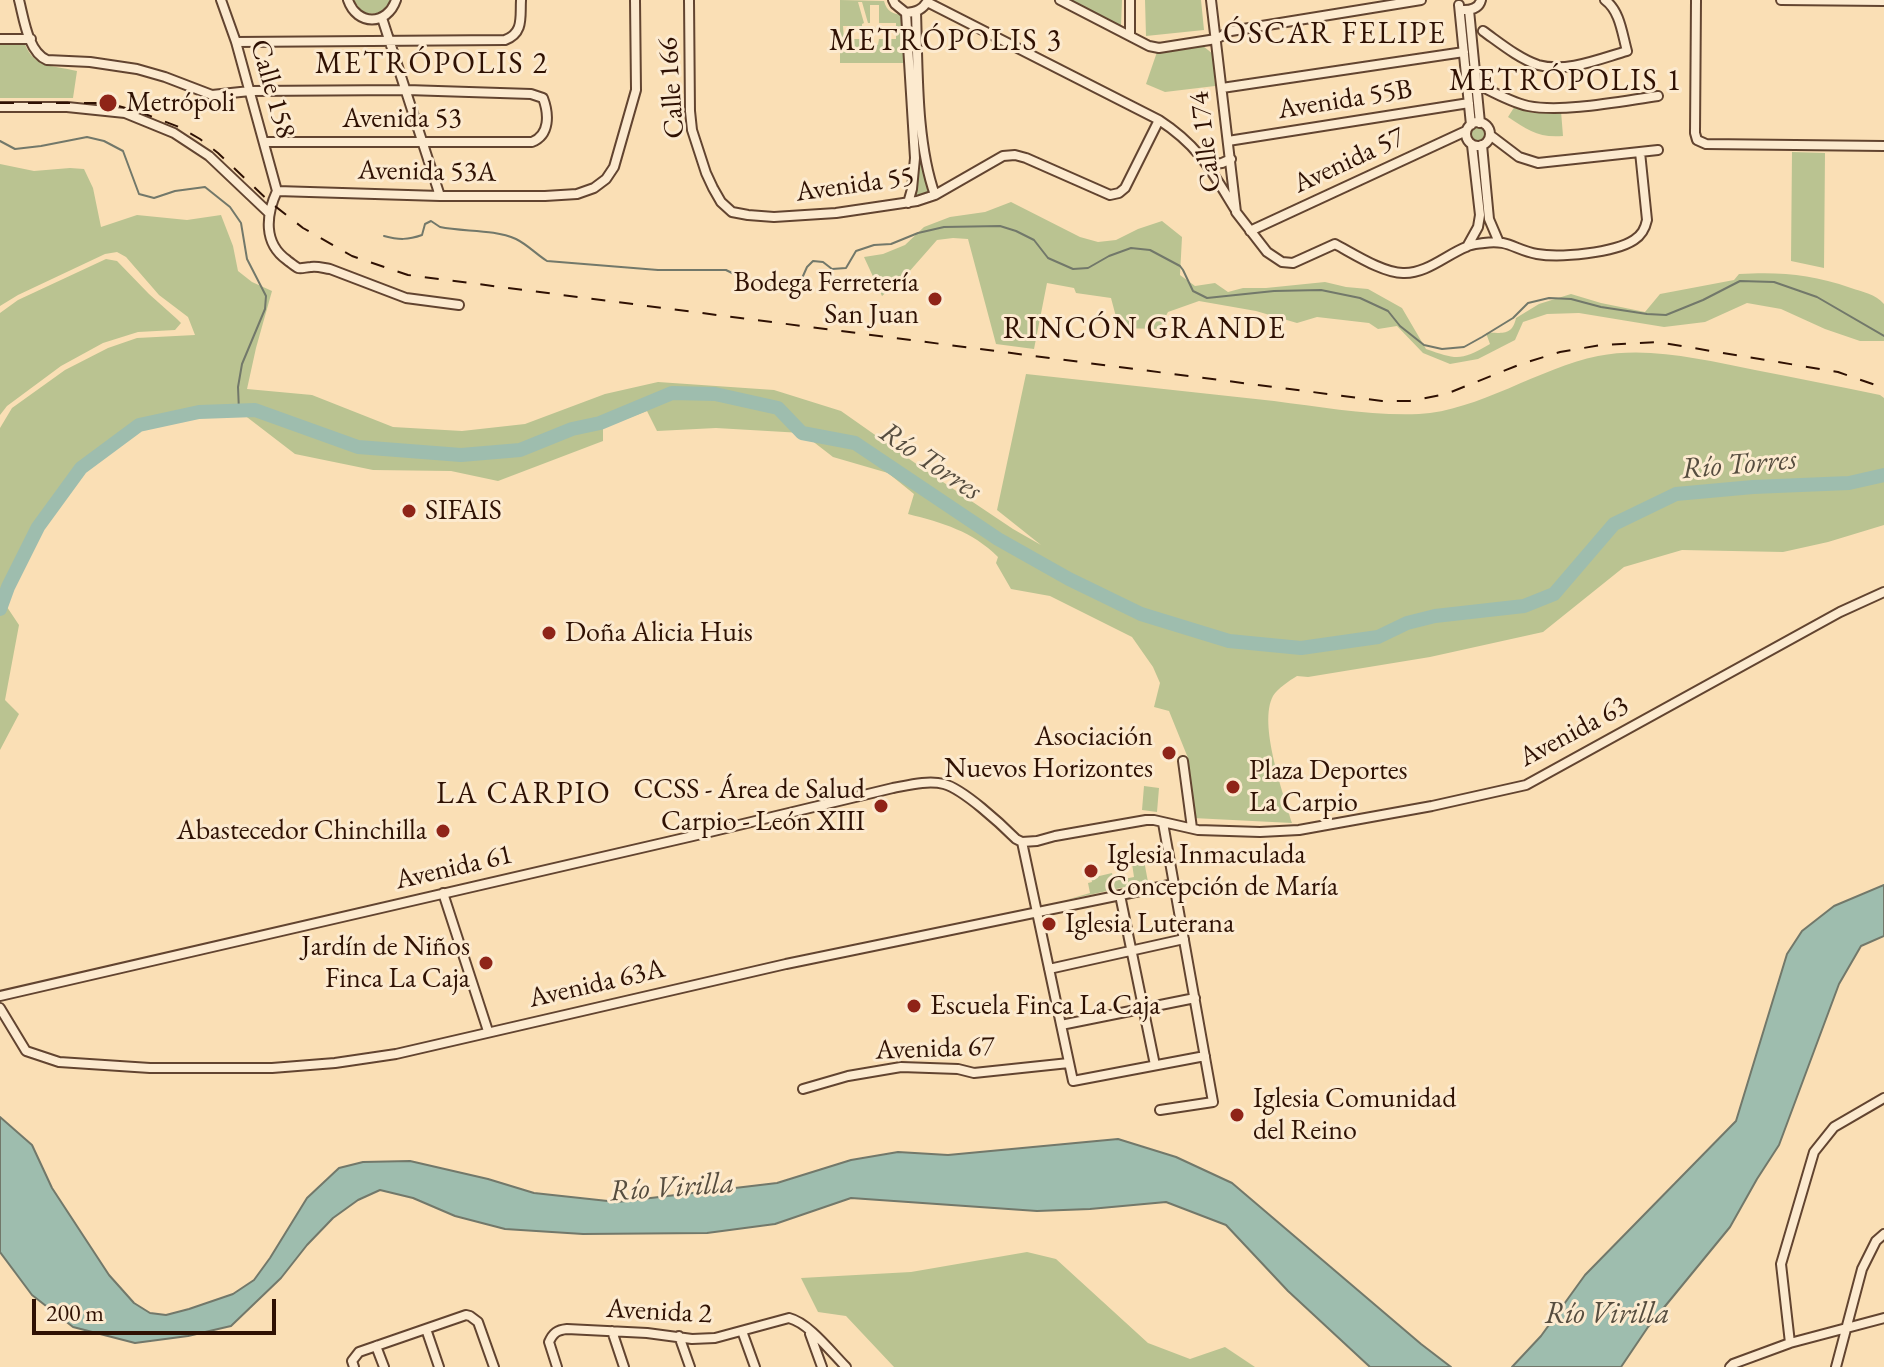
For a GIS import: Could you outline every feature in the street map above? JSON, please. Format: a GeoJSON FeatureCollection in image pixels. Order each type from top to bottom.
{"type":"FeatureCollection","features":[{"type":"Feature","properties":{"kind":"street"},"geometry":{"type":"LineString","coordinates":[[19,0],[37,53],[47,60],[137,69],[212,95],[250,91],[407,90]]}},
{"type":"Feature","properties":{"kind":"street","name":"Calle 158"},"geometry":{"type":"LineString","coordinates":[[221,0],[236,42],[277,191]]}},
{"type":"Feature","properties":{"kind":"street"},"geometry":{"type":"LineString","coordinates":[[348,0],[361,17],[368,19],[382,18],[393,8],[396,0]]}},
{"type":"Feature","properties":{"kind":"street"},"geometry":{"type":"LineString","coordinates":[[236,42],[505,40],[519,30],[521,0]]}},
{"type":"Feature","properties":{"kind":"street","name":"Avenida 53A"},"geometry":{"type":"LineString","coordinates":[[277,191],[440,196],[577,194],[594,188],[606,179],[614,167],[636,90],[635,0]]}},
{"type":"Feature","properties":{"kind":"street","name":"Calle 166"},"geometry":{"type":"LineString","coordinates":[[689,0],[692,130],[713,188],[721,202],[732,212]]}},
{"type":"Feature","properties":{"kind":"street"},"geometry":{"type":"LineString","coordinates":[[893,0],[906,13],[916,12],[928,1],[1159,120],[1180,134],[1207,165],[1236,212]]}},
{"type":"Feature","properties":{"kind":"street"},"geometry":{"type":"LineString","coordinates":[[1060,0],[1149,46],[1159,48],[1216,39],[1231,31],[1421,0]]}},
{"type":"Feature","properties":{"kind":"street"},"geometry":{"type":"LineString","coordinates":[[1130,0],[1130,35]]}},
{"type":"Feature","properties":{"kind":"street","name":"Calle 174"},"geometry":{"type":"LineString","coordinates":[[1211,0],[1236,212],[1267,252],[1282,262],[1293,263],[1335,244],[1400,273],[1422,270],[1468,245]]}},
{"type":"Feature","properties":{"kind":"street"},"geometry":{"type":"LineString","coordinates":[[1458,2],[1469,10],[1477,7],[1481,0]]}},
{"type":"Feature","properties":{"kind":"street"},"geometry":{"type":"LineString","coordinates":[[1483,31],[1536,64],[1552,68],[1627,51],[1619,20],[1605,0]]}},
{"type":"Feature","properties":{"kind":"street"},"geometry":{"type":"LineString","coordinates":[[1696,0],[1697,140],[1706,144],[1884,146]]}},
{"type":"Feature","properties":{"kind":"street"},"geometry":{"type":"LineString","coordinates":[[1781,0],[1884,1]]}},
{"type":"Feature","properties":{"kind":"street"},"geometry":{"type":"LineString","coordinates":[[1458,2],[1473,126]]}},
{"type":"Feature","properties":{"kind":"street"},"geometry":{"type":"LineString","coordinates":[[1469,10],[1477,84],[1473,126],[1467,139],[1477,145],[1486,143],[1490,135]]}},
{"type":"Feature","properties":{"kind":"street"},"geometry":{"type":"LineString","coordinates":[[916,12],[924,144],[929,179],[935,195]]}},
{"type":"Feature","properties":{"kind":"street"},"geometry":{"type":"LineString","coordinates":[[906,13],[915,158],[908,203]]}},
{"type":"Feature","properties":{"kind":"street"},"geometry":{"type":"LineString","coordinates":[[382,18],[440,196]]}},
{"type":"Feature","properties":{"kind":"street"},"geometry":{"type":"LineString","coordinates":[[0,39],[31,39]]}},
{"type":"Feature","properties":{"kind":"street"},"geometry":{"type":"LineString","coordinates":[[1222,88],[1464,52]]}},
{"type":"Feature","properties":{"kind":"street"},"geometry":{"type":"LineString","coordinates":[[1477,84],[1517,102],[1542,108],[1658,96]]}},
{"type":"Feature","properties":{"kind":"street","name":"Avenida 53"},"geometry":{"type":"LineString","coordinates":[[265,142],[532,142],[539,139],[546,125],[543,98],[531,94],[407,90]]}},
{"type":"Feature","properties":{"kind":"street","name":"Avenida 55B"},"geometry":{"type":"LineString","coordinates":[[1228,141],[1469,103]]}},
{"type":"Feature","properties":{"kind":"street"},"geometry":{"type":"LineString","coordinates":[[0,107],[67,107],[125,113],[174,133],[209,156],[268,212]]}},
{"type":"Feature","properties":{"kind":"street","name":"Avenida 55"},"geometry":{"type":"LineString","coordinates":[[732,212],[774,217],[836,213],[908,203],[935,195],[1003,156],[1015,155],[1110,195],[1125,188],[1159,120]]}},
{"type":"Feature","properties":{"kind":"street"},"geometry":{"type":"LineString","coordinates":[[1473,126],[1487,127],[1490,135],[1519,157],[1538,163],[1658,150]]}},
{"type":"Feature","properties":{"kind":"street","name":"Avenida 57"},"geometry":{"type":"LineString","coordinates":[[1250,231],[1473,126]]}},
{"type":"Feature","properties":{"kind":"street"},"geometry":{"type":"LineString","coordinates":[[1468,245],[1478,227],[1480,215],[1477,145]]}},
{"type":"Feature","properties":{"kind":"street"},"geometry":{"type":"LineString","coordinates":[[1477,145],[1489,219],[1496,236]]}},
{"type":"Feature","properties":{"kind":"street"},"geometry":{"type":"LineString","coordinates":[[1475,234],[1496,236],[1532,253],[1556,257],[1625,245],[1641,235],[1647,220],[1640,152]]}},
{"type":"Feature","properties":{"kind":"street"},"geometry":{"type":"LineString","coordinates":[[1207,165],[1231,159]]}},
{"type":"Feature","properties":{"kind":"street"},"geometry":{"type":"LineString","coordinates":[[277,191],[268,212],[272,245],[278,254],[298,268],[330,269],[406,298],[459,305]]}},
{"type":"Feature","properties":{"kind":"street"},"geometry":{"type":"LineString","coordinates":[[1468,245],[1496,236]]}},
{"type":"Feature","properties":{"kind":"street","name":"Avenida 63"},"geometry":{"type":"LineString","coordinates":[[1022,842],[1146,820],[1192,828],[1260,832],[1299,830],[1526,785],[1827,619],[1884,592]]}},
{"type":"Feature","properties":{"kind":"street"},"geometry":{"type":"LineString","coordinates":[[1183,761],[1192,828]]}},
{"type":"Feature","properties":{"kind":"street","name":"Avenida 61"},"geometry":{"type":"LineString","coordinates":[[0,996],[918,784],[945,784],[958,791],[1022,842]]}},
{"type":"Feature","properties":{"kind":"street"},"geometry":{"type":"LineString","coordinates":[[1160,1110],[1213,1102],[1163,823]]}},
{"type":"Feature","properties":{"kind":"street"},"geometry":{"type":"LineString","coordinates":[[1022,842],[1073,1081],[1205,1056]]}},
{"type":"Feature","properties":{"kind":"street","name":"Avenida 63A"},"geometry":{"type":"LineString","coordinates":[[0,1008],[26,1051],[59,1062],[118,1067],[304,1067],[396,1054],[786,964],[1174,884]]}},
{"type":"Feature","properties":{"kind":"street"},"geometry":{"type":"LineString","coordinates":[[443,893],[488,1031]]}},
{"type":"Feature","properties":{"kind":"street"},"geometry":{"type":"LineString","coordinates":[[1120,895],[1155,1065]]}},
{"type":"Feature","properties":{"kind":"street"},"geometry":{"type":"LineString","coordinates":[[1049,969],[1184,939]]}},
{"type":"Feature","properties":{"kind":"street"},"geometry":{"type":"LineString","coordinates":[[1061,1025],[1195,998]]}},
{"type":"Feature","properties":{"kind":"street","name":"Avenida 67"},"geometry":{"type":"LineString","coordinates":[[803,1089],[848,1076],[901,1067],[958,1069],[974,1073],[1069,1063]]}},
{"type":"Feature","properties":{"kind":"street"},"geometry":{"type":"LineString","coordinates":[[1790,1343],[1781,1264],[1814,1152],[1834,1127],[1884,1098]]}},
{"type":"Feature","properties":{"kind":"street"},"geometry":{"type":"LineString","coordinates":[[1836,1367],[1862,1269],[1876,1241],[1884,1234]]}},
{"type":"Feature","properties":{"kind":"street"},"geometry":{"type":"LineString","coordinates":[[354,1367],[352,1361],[356,1354],[470,1316],[478,1322],[494,1367]]}},
{"type":"Feature","properties":{"kind":"street","name":"Avenida 2"},"geometry":{"type":"LineString","coordinates":[[557,1367],[549,1342],[558,1330],[715,1338],[789,1318],[808,1328]]}},
{"type":"Feature","properties":{"kind":"street"},"geometry":{"type":"LineString","coordinates":[[1730,1367],[1790,1343],[1884,1318]]}},
{"type":"Feature","properties":{"kind":"street"},"geometry":{"type":"LineString","coordinates":[[808,1328],[822,1367]]}},
{"type":"Feature","properties":{"kind":"street"},"geometry":{"type":"LineString","coordinates":[[808,1328],[846,1367]]}},
{"type":"Feature","properties":{"kind":"street"},"geometry":{"type":"LineString","coordinates":[[426,1329],[439,1367]]}},
{"type":"Feature","properties":{"kind":"street"},"geometry":{"type":"LineString","coordinates":[[612,1331],[624,1367]]}},
{"type":"Feature","properties":{"kind":"street"},"geometry":{"type":"LineString","coordinates":[[742,1331],[755,1367]]}},
{"type":"Feature","properties":{"kind":"street"},"geometry":{"type":"LineString","coordinates":[[679,1336],[690,1367]]}},
{"type":"Feature","properties":{"kind":"street"},"geometry":{"type":"LineString","coordinates":[[376,1346],[384,1367]]}},
{"type":"Feature","properties":{"kind":"green space"},"geometry":{"type":"Polygon","coordinates":[[[354,0],[390,0],[382,11],[370,14],[361,11],[354,0]]]}},
{"type":"Feature","properties":{"kind":"green space"},"geometry":{"type":"Polygon","coordinates":[[[840,0],[884,1],[891,12],[903,15],[906,63],[840,63],[840,0]],[[858,2],[864,23],[862,26],[843,26],[844,39],[870,39],[870,44],[878,45],[879,39],[896,39],[896,23],[879,23],[879,5],[870,5],[868,23],[862,2],[858,2]]]}},
{"type":"Feature","properties":{"kind":"green space"},"geometry":{"type":"Polygon","coordinates":[[[1068,0],[1122,0],[1121,27],[1068,0]]]}},
{"type":"Feature","properties":{"kind":"green space"},"geometry":{"type":"Polygon","coordinates":[[[1145,0],[1201,0],[1204,30],[1146,36],[1145,0]]]}},
{"type":"Feature","properties":{"kind":"green space"},"geometry":{"type":"Polygon","coordinates":[[[0,39],[23,39],[37,60],[77,71],[73,98],[0,98],[0,39]]]}},
{"type":"Feature","properties":{"kind":"green space"},"geometry":{"type":"Polygon","coordinates":[[[1203,46],[1213,54],[1215,86],[1165,92],[1146,84],[1157,52],[1203,46]]]}},
{"type":"Feature","properties":{"kind":"green space"},"geometry":{"type":"Polygon","coordinates":[[[1515,106],[1533,113],[1561,111],[1563,136],[1540,134],[1522,126],[1508,117],[1515,106]]]}},
{"type":"Feature","properties":{"kind":"green space"},"geometry":{"type":"Polygon","coordinates":[[[1474,125],[1482,125],[1487,134],[1485,141],[1474,143],[1469,138],[1469,130],[1474,125]]]}},
{"type":"Feature","properties":{"kind":"green space"},"geometry":{"type":"Polygon","coordinates":[[[918,148],[921,148],[933,194],[912,199],[919,172],[918,148]]]}},
{"type":"Feature","properties":{"kind":"green space"},"geometry":{"type":"Polygon","coordinates":[[[1792,152],[1825,153],[1824,268],[1791,261],[1792,152]]]}},
{"type":"Feature","properties":{"kind":"green space"},"geometry":{"type":"Polygon","coordinates":[[[0,164],[34,171],[84,169],[93,188],[101,227],[137,215],[187,220],[221,215],[233,246],[238,271],[272,291],[247,389],[312,395],[393,427],[462,431],[525,424],[605,394],[658,382],[774,390],[841,411],[1041,545],[997,510],[1026,374],[1383,414],[1419,414],[1464,405],[1598,356],[1657,353],[1716,362],[1884,398],[1884,525],[1783,552],[1682,550],[1624,567],[1543,632],[1430,657],[1308,677],[1297,676],[1273,696],[1268,723],[1278,777],[1292,823],[1193,818],[1188,758],[1169,711],[1154,707],[1160,683],[1132,637],[1050,596],[1011,589],[996,563],[998,557],[988,548],[967,534],[908,514],[914,494],[888,473],[833,457],[802,433],[716,428],[657,431],[647,411],[603,428],[603,441],[498,481],[451,471],[373,470],[295,454],[239,411],[199,413],[139,425],[81,468],[38,527],[3,601],[19,625],[5,700],[19,714],[0,750],[0,428],[12,408],[65,370],[108,348],[137,338],[195,335],[188,317],[159,295],[126,257],[117,252],[105,254],[0,306],[0,164]]]}},
{"type":"Feature","properties":{"kind":"green space"},"geometry":{"type":"Polygon","coordinates":[[[1011,202],[1080,237],[1098,242],[1116,240],[1162,221],[1182,237],[1180,275],[1195,286],[1215,283],[1228,292],[1243,288],[1325,282],[1368,289],[1402,308],[1426,349],[1452,357],[1480,350],[1490,344],[1486,333],[1509,331],[1516,318],[1539,304],[1571,294],[1645,312],[1660,294],[1734,280],[1739,274],[1809,277],[1873,296],[1884,304],[1884,341],[1860,341],[1781,309],[1747,303],[1705,322],[1664,327],[1579,313],[1547,314],[1523,322],[1515,340],[1478,359],[1450,364],[1423,353],[1397,326],[1378,329],[1369,323],[1317,317],[1297,323],[1256,311],[1199,301],[1168,312],[1159,329],[1119,328],[1111,298],[1076,293],[1074,288],[1047,283],[1034,349],[996,344],[968,239],[953,238],[937,240],[908,273],[882,296],[864,257],[883,254],[905,245],[924,227],[950,217],[985,212],[1011,202]]]}},
{"type":"Feature","properties":{"kind":"green space"},"geometry":{"type":"Polygon","coordinates":[[[106,259],[117,261],[181,323],[175,330],[138,332],[103,343],[61,366],[7,406],[0,415],[0,313],[18,300],[106,259]]]}},
{"type":"Feature","properties":{"kind":"green space"},"geometry":{"type":"Polygon","coordinates":[[[1144,786],[1159,788],[1157,812],[1142,810],[1144,786]]]}},
{"type":"Feature","properties":{"kind":"green space"},"geometry":{"type":"Polygon","coordinates":[[[1143,855],[1148,882],[1066,900],[1090,893],[1088,883],[1092,882],[1091,878],[1112,873],[1114,881],[1134,877],[1131,857],[1143,855]]]}},
{"type":"Feature","properties":{"kind":"green space"},"geometry":{"type":"Polygon","coordinates":[[[1027,1252],[1056,1259],[1148,1343],[1190,1359],[1225,1347],[1255,1367],[894,1367],[846,1316],[818,1312],[801,1278],[911,1272],[1027,1252]]]}},
{"type":"Feature","properties":{"kind":"water","name":"Río Virilla"},"geometry":{"type":"Polygon","coordinates":[[[1884,885],[1884,936],[1861,946],[1839,984],[1779,1145],[1730,1227],[1648,1327],[1621,1367],[1512,1367],[1541,1336],[1585,1275],[1736,1121],[1787,954],[1802,931],[1834,906],[1884,885]]]}},
{"type":"Feature","properties":{"kind":"water","name":"Río Virilla"},"geometry":{"type":"Polygon","coordinates":[[[0,1117],[32,1145],[52,1188],[109,1275],[134,1303],[150,1313],[166,1315],[233,1294],[254,1280],[307,1198],[339,1168],[363,1162],[410,1161],[534,1193],[617,1202],[777,1183],[851,1160],[898,1152],[948,1155],[1118,1139],[1176,1157],[1232,1183],[1451,1367],[1370,1367],[1288,1291],[1226,1225],[1166,1202],[1037,1211],[851,1198],[775,1224],[707,1233],[583,1234],[505,1229],[455,1216],[413,1198],[380,1190],[358,1200],[333,1218],[281,1278],[231,1326],[135,1343],[73,1327],[32,1295],[0,1252],[0,1117]]]}},
{"type":"Feature","properties":{"kind":"waterway"},"geometry":{"type":"LineString","coordinates":[[0,141],[15,149],[87,137],[104,141],[123,151],[139,194],[154,198],[175,191],[205,187],[230,207],[241,223],[247,259],[266,296],[265,309],[242,364],[238,387],[239,411]]}},
{"type":"Feature","properties":{"kind":"waterway"},"geometry":{"type":"LineString","coordinates":[[384,236],[403,239],[417,237],[422,235],[425,224],[431,221],[440,227],[507,236],[520,241],[547,261],[658,270],[726,270],[782,291],[799,285],[813,261],[823,262],[832,269],[846,268],[856,251],[874,245],[891,244],[944,227],[1000,226],[1034,240],[1048,258],[1073,269],[1088,268],[1131,248],[1150,250],[1180,266],[1193,291],[1207,298],[1321,290],[1360,298],[1388,311],[1400,326],[1424,345],[1442,349],[1464,347],[1513,318],[1528,303],[1549,298],[1666,315],[1740,281],[1774,282],[1817,297],[1884,336]]}},
{"type":"Feature","properties":{"kind":"waterway","name":"Río Torres"},"geometry":{"type":"LineString","coordinates":[[0,609],[38,527],[81,468],[139,425],[199,412],[255,410],[358,447],[461,455],[520,450],[572,429],[600,423],[672,393],[715,394],[778,408],[802,433],[855,443],[998,539],[1069,579],[1141,614],[1229,641],[1301,648],[1378,637],[1407,623],[1435,616],[1524,606],[1554,594],[1614,524],[1676,494],[1849,483],[1884,475]]}},
{"type":"Feature","properties":{"kind":"railway"},"geometry":{"type":"LineString","coordinates":[[0,103],[108,103],[179,127],[218,153],[271,203],[303,228],[352,256],[408,275],[1382,401],[1410,401],[1446,394],[1560,352],[1601,345],[1657,342],[1838,372],[1884,388]]}},
{"type":"Feature","properties":{"kind":"place","name":"Metrópoli"},"geometry":{"type":"Point","coordinates":[108,103]}},
{"type":"Feature","properties":{"kind":"place","name":"Bodega Ferretería San Juan"},"geometry":{"type":"Point","coordinates":[935,299]}},
{"type":"Feature","properties":{"kind":"place","name":"SIFAIS"},"geometry":{"type":"Point","coordinates":[409,511]}},
{"type":"Feature","properties":{"kind":"place","name":"Doña Alicia Huis"},"geometry":{"type":"Point","coordinates":[549,633]}},
{"type":"Feature","properties":{"kind":"place","name":"Asociación Nuevos Horizontes"},"geometry":{"type":"Point","coordinates":[1169,753]}},
{"type":"Feature","properties":{"kind":"place","name":"Plaza Deportes La Carpio"},"geometry":{"type":"Point","coordinates":[1233,787]}},
{"type":"Feature","properties":{"kind":"place","name":"CCSS - Área de Salud Carpio - León XIII"},"geometry":{"type":"Point","coordinates":[881,806]}},
{"type":"Feature","properties":{"kind":"place","name":"Abastecedor Chinchilla"},"geometry":{"type":"Point","coordinates":[443,831]}},
{"type":"Feature","properties":{"kind":"place","name":"Iglesia Inmaculada Concepción de María"},"geometry":{"type":"Point","coordinates":[1091,871]}},
{"type":"Feature","properties":{"kind":"place","name":"Iglesia Luterana"},"geometry":{"type":"Point","coordinates":[1049,924]}},
{"type":"Feature","properties":{"kind":"place","name":"Jardín de Niños Finca La Caja"},"geometry":{"type":"Point","coordinates":[486,963]}},
{"type":"Feature","properties":{"kind":"place","name":"Escuela Finca La Caja"},"geometry":{"type":"Point","coordinates":[914,1006]}},
{"type":"Feature","properties":{"kind":"place","name":"Iglesia Comunidad del Reino"},"geometry":{"type":"Point","coordinates":[1237,1115]}},
{"type":"Feature","properties":{"kind":"district","name":"ÓSCAR FELIPE"},"geometry":{"type":"Point","coordinates":[1335,35]}},
{"type":"Feature","properties":{"kind":"district","name":"METRÓPOLIS 3"},"geometry":{"type":"Point","coordinates":[946,42]}},
{"type":"Feature","properties":{"kind":"district","name":"METRÓPOLIS 2"},"geometry":{"type":"Point","coordinates":[432,65]}},
{"type":"Feature","properties":{"kind":"district","name":"METRÓPOLIS 1"},"geometry":{"type":"Point","coordinates":[1566,82]}},
{"type":"Feature","properties":{"kind":"district","name":"RINCÓN GRANDE"},"geometry":{"type":"Point","coordinates":[1145,330]}},
{"type":"Feature","properties":{"kind":"district","name":"LA CARPIO"},"geometry":{"type":"Point","coordinates":[524,795]}}]}
